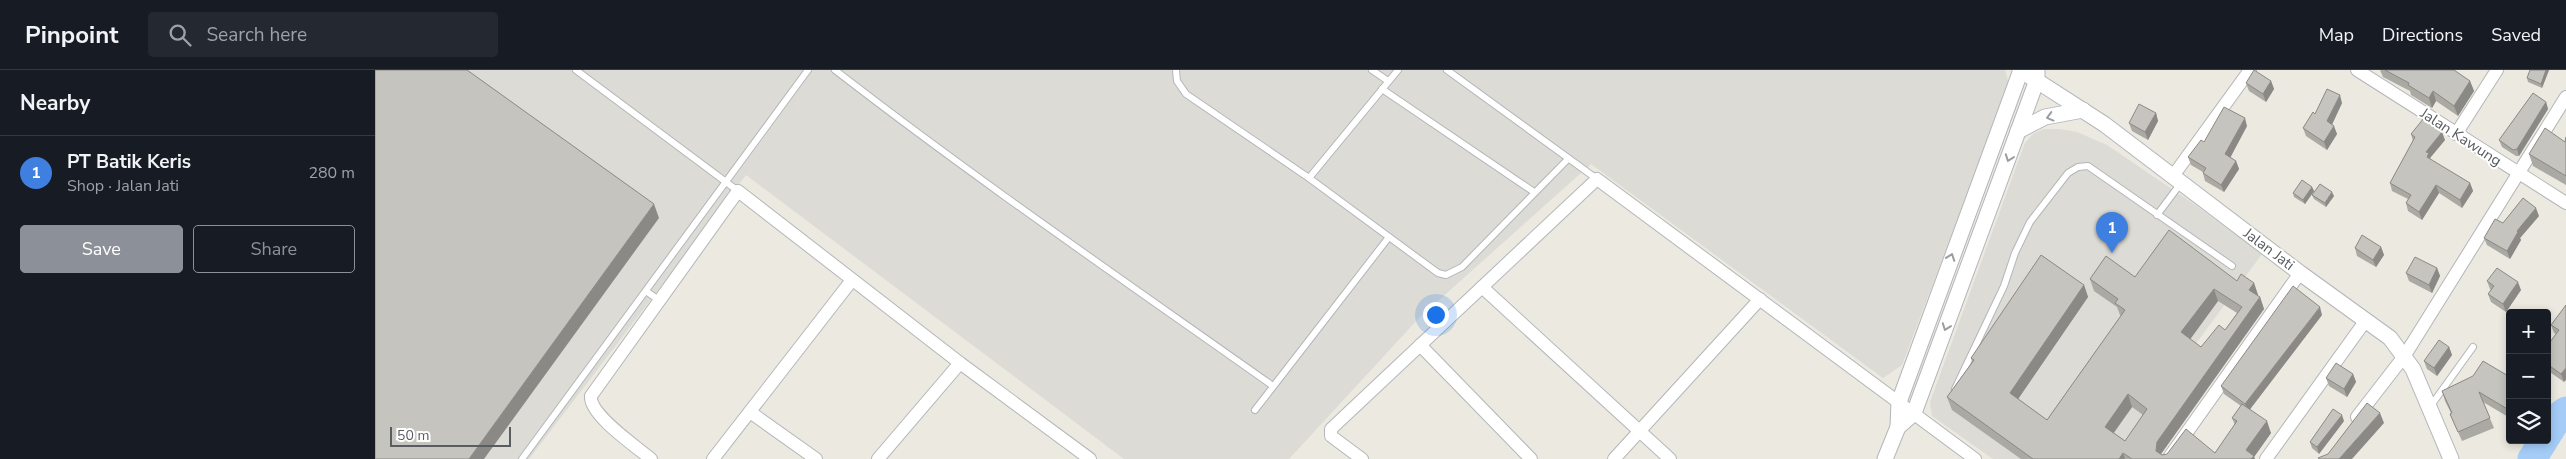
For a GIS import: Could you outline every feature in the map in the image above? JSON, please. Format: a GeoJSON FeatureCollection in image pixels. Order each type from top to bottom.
{"type":"FeatureCollection","features":[{"type":"Feature","properties":{"kind":"street"},"geometry":{"type":"LineString","coordinates":[[1885,459],[1898,427],[1899,402],[1969,206],[2021,70]]}},
{"type":"Feature","properties":{"kind":"street","name":"Jalan Jati"},"geometry":{"type":"LineString","coordinates":[[2021,70],[2037,75],[2390,338],[2405,355],[2430,407],[2451,459]]}},
{"type":"Feature","properties":{"kind":"street"},"geometry":{"type":"LineString","coordinates":[[2177,179],[2250,70]]}},
{"type":"Feature","properties":{"kind":"street","name":"Jalan Kawung"},"geometry":{"type":"LineString","coordinates":[[2358,70],[2455,134],[2566,203]]}},
{"type":"Feature","properties":{"kind":"street"},"geometry":{"type":"LineString","coordinates":[[2455,134],[2497,70]]}},
{"type":"Feature","properties":{"kind":"street"},"geometry":{"type":"LineString","coordinates":[[1898,427],[1914,412],[1988,214],[2037,75]]}},
{"type":"Feature","properties":{"kind":"street"},"geometry":{"type":"LineString","coordinates":[[2348,429],[2405,355],[2566,97]]}},
{"type":"Feature","properties":{"kind":"street"},"geometry":{"type":"LineString","coordinates":[[2018,131],[2045,117],[2083,110]]}},
{"type":"Feature","properties":{"kind":"street"},"geometry":{"type":"LineString","coordinates":[[1362,459],[1331,436],[1330,431],[1597,179],[1975,459]]}},
{"type":"Feature","properties":{"kind":"street"},"geometry":{"type":"LineString","coordinates":[[651,459],[600,416],[591,402],[591,396],[738,191],[960,363],[1090,459]]}},
{"type":"Feature","properties":{"kind":"street"},"geometry":{"type":"LineString","coordinates":[[1969,206],[1988,214]]}},
{"type":"Feature","properties":{"kind":"street"},"geometry":{"type":"LineString","coordinates":[[2168,459],[2301,273]]}},
{"type":"Feature","properties":{"kind":"street"},"geometry":{"type":"LineString","coordinates":[[713,459],[853,280]]}},
{"type":"Feature","properties":{"kind":"street"},"geometry":{"type":"LineString","coordinates":[[1482,287],[1670,459]]}},
{"type":"Feature","properties":{"kind":"street"},"geometry":{"type":"LineString","coordinates":[[1936,298],[1954,305]]}},
{"type":"Feature","properties":{"kind":"street"},"geometry":{"type":"LineString","coordinates":[[1614,459],[1760,299]]}},
{"type":"Feature","properties":{"kind":"street"},"geometry":{"type":"LineString","coordinates":[[2266,459],[2366,320]]}},
{"type":"Feature","properties":{"kind":"street"},"geometry":{"type":"LineString","coordinates":[[1420,345],[1531,459]]}},
{"type":"Feature","properties":{"kind":"street"},"geometry":{"type":"LineString","coordinates":[[879,459],[960,363]]}},
{"type":"Feature","properties":{"kind":"street"},"geometry":{"type":"LineString","coordinates":[[750,412],[816,459]]}},
{"type":"Feature","properties":{"kind":"lane"},"geometry":{"type":"LineString","coordinates":[[576,70],[738,191]]}},
{"type":"Feature","properties":{"kind":"lane"},"geometry":{"type":"LineString","coordinates":[[522,459],[808,70]]}},
{"type":"Feature","properties":{"kind":"lane"},"geometry":{"type":"LineString","coordinates":[[835,70],[927,142],[1043,226],[1273,386]]}},
{"type":"Feature","properties":{"kind":"lane"},"geometry":{"type":"LineString","coordinates":[[1176,70],[1177,81],[1185,94],[1309,178],[1429,268],[1446,275],[1454,272],[1470,260],[1568,159]]}},
{"type":"Feature","properties":{"kind":"lane"},"geometry":{"type":"LineString","coordinates":[[1372,70],[1388,81]]}},
{"type":"Feature","properties":{"kind":"lane"},"geometry":{"type":"LineString","coordinates":[[1309,178],[1398,70]]}},
{"type":"Feature","properties":{"kind":"lane"},"geometry":{"type":"LineString","coordinates":[[1447,70],[1597,179]]}},
{"type":"Feature","properties":{"kind":"lane"},"geometry":{"type":"LineString","coordinates":[[1382,89],[1535,192]]}},
{"type":"Feature","properties":{"kind":"lane"},"geometry":{"type":"LineString","coordinates":[[1952,394],[2003,286],[2015,253],[2031,222],[2068,173],[2078,166],[2088,166],[2231,266]]}},
{"type":"Feature","properties":{"kind":"lane"},"geometry":{"type":"LineString","coordinates":[[2157,215],[2177,179]]}},
{"type":"Feature","properties":{"kind":"lane"},"geometry":{"type":"LineString","coordinates":[[1255,410],[1389,237]]}},
{"type":"Feature","properties":{"kind":"lane"},"geometry":{"type":"LineString","coordinates":[[646,291],[660,301]]}},
{"type":"Feature","properties":{"kind":"lane"},"geometry":{"type":"LineString","coordinates":[[2430,407],[2473,347]]}},
{"type":"Feature","properties":{"kind":"shaded area"},"geometry":{"type":"Polygon","coordinates":[[[375,70],[2005,70],[2009,84],[1902,365],[1883,378],[1591,164],[1419,318],[1289,459],[1124,459],[746,175],[529,459],[375,459],[375,70]]]}},
{"type":"Feature","properties":{"kind":"shaded area"},"geometry":{"type":"Polygon","coordinates":[[[2044,129],[2077,132],[2107,145],[2191,202],[2262,254],[2111,459],[1993,459],[1932,416],[1930,402],[2025,143],[2033,134],[2044,129]]]}},
{"type":"Feature","properties":{"kind":"building"},"geometry":{"type":"Polygon","coordinates":[[[375,70],[467,70],[654,204],[469,459],[375,459],[375,70]]]}},
{"type":"Feature","properties":{"kind":"building"},"geometry":{"type":"Polygon","coordinates":[[[2254,70],[2271,81],[2263,94],[2246,83],[2254,70]]]}},
{"type":"Feature","properties":{"kind":"building"},"geometry":{"type":"Polygon","coordinates":[[[2385,70],[2454,70],[2470,81],[2454,106],[2433,91],[2429,98],[2408,85],[2409,83],[2385,70]]]}},
{"type":"Feature","properties":{"kind":"building"},"geometry":{"type":"Polygon","coordinates":[[[2530,70],[2546,70],[2541,84],[2527,78],[2530,70]]]}},
{"type":"Feature","properties":{"kind":"building"},"geometry":{"type":"Polygon","coordinates":[[[2327,89],[2340,95],[2327,121],[2334,126],[2324,142],[2303,128],[2313,112],[2315,114],[2327,89]]]}},
{"type":"Feature","properties":{"kind":"building"},"geometry":{"type":"Polygon","coordinates":[[[2533,93],[2546,102],[2517,149],[2513,150],[2499,140],[2533,93]]]}},
{"type":"Feature","properties":{"kind":"building"},"geometry":{"type":"Polygon","coordinates":[[[2139,104],[2156,113],[2145,132],[2129,123],[2139,104]]]}},
{"type":"Feature","properties":{"kind":"building"},"geometry":{"type":"Polygon","coordinates":[[[2224,107],[2245,118],[2225,154],[2236,161],[2221,185],[2203,173],[2206,168],[2188,157],[2201,140],[2204,142],[2224,107]]]}},
{"type":"Feature","properties":{"kind":"building"},"geometry":{"type":"Polygon","coordinates":[[[2424,118],[2442,132],[2426,152],[2429,153],[2427,157],[2470,183],[2460,200],[2436,185],[2419,212],[2406,203],[2411,195],[2390,183],[2415,137],[2411,134],[2424,118]]]}},
{"type":"Feature","properties":{"kind":"building"},"geometry":{"type":"Polygon","coordinates":[[[2545,128],[2565,142],[2566,137],[2566,176],[2529,154],[2545,128]]]}},
{"type":"Feature","properties":{"kind":"building"},"geometry":{"type":"Polygon","coordinates":[[[2302,180],[2312,187],[2303,200],[2293,193],[2302,180]]]}},
{"type":"Feature","properties":{"kind":"building"},"geometry":{"type":"Polygon","coordinates":[[[2320,184],[2332,192],[2325,203],[2312,195],[2320,184]]]}},
{"type":"Feature","properties":{"kind":"building"},"geometry":{"type":"Polygon","coordinates":[[[2523,198],[2536,208],[2517,231],[2507,251],[2484,238],[2495,219],[2503,223],[2523,198]]]}},
{"type":"Feature","properties":{"kind":"building"},"geometry":{"type":"Polygon","coordinates":[[[2169,230],[2237,281],[2241,274],[2254,283],[2249,290],[2260,297],[2157,442],[2156,451],[2162,455],[2167,454],[2186,429],[2215,453],[2237,421],[2232,418],[2242,404],[2267,421],[2246,450],[2254,456],[2251,459],[2132,459],[2123,453],[2119,459],[2033,459],[1947,397],[1974,360],[1971,358],[2041,255],[2084,285],[2010,393],[2047,420],[2125,310],[2115,303],[2118,299],[2090,279],[2106,256],[2135,277],[2169,230]],[[2214,289],[2181,332],[2201,347],[2219,325],[2225,330],[2242,307],[2214,289]],[[2128,394],[2105,427],[2125,441],[2147,409],[2128,394]]]}},
{"type":"Feature","properties":{"kind":"building"},"geometry":{"type":"Polygon","coordinates":[[[2362,235],[2381,247],[2373,260],[2355,248],[2362,235]]]}},
{"type":"Feature","properties":{"kind":"building"},"geometry":{"type":"Polygon","coordinates":[[[2415,257],[2437,268],[2429,285],[2406,273],[2415,257]]]}},
{"type":"Feature","properties":{"kind":"building"},"geometry":{"type":"Polygon","coordinates":[[[2497,268],[2518,282],[2503,304],[2488,294],[2494,286],[2487,281],[2497,268]]]}},
{"type":"Feature","properties":{"kind":"building"},"geometry":{"type":"Polygon","coordinates":[[[2293,286],[2320,307],[2245,404],[2221,386],[2293,286]]]}},
{"type":"Feature","properties":{"kind":"building"},"geometry":{"type":"Polygon","coordinates":[[[2566,305],[2566,368],[2561,374],[2551,367],[2551,341],[2559,330],[2551,325],[2566,305]]]}},
{"type":"Feature","properties":{"kind":"building"},"geometry":{"type":"Polygon","coordinates":[[[2439,340],[2449,347],[2434,368],[2424,361],[2439,340]]]}},
{"type":"Feature","properties":{"kind":"building"},"geometry":{"type":"Polygon","coordinates":[[[2483,361],[2506,375],[2506,408],[2479,392],[2490,418],[2458,432],[2442,391],[2473,376],[2483,361]]]}},
{"type":"Feature","properties":{"kind":"building"},"geometry":{"type":"Polygon","coordinates":[[[2336,363],[2353,374],[2344,389],[2326,378],[2336,363]]]}},
{"type":"Feature","properties":{"kind":"building"},"geometry":{"type":"Polygon","coordinates":[[[2367,403],[2380,413],[2339,459],[2319,459],[2328,454],[2367,403]]]}},
{"type":"Feature","properties":{"kind":"building"},"geometry":{"type":"Polygon","coordinates":[[[2333,409],[2342,415],[2317,447],[2310,442],[2333,409]]]}},
{"type":"Feature","properties":{"kind":"waterway"},"geometry":{"type":"LineString","coordinates":[[2551,429],[2559,416],[2566,411]]}},
{"type":"Feature","properties":{"kind":"waterway"},"geometry":{"type":"LineString","coordinates":[[2532,459],[2541,444]]}},
{"type":"Feature","properties":{"kind":"place","name":"PT Batik Keris"},"geometry":{"type":"Point","coordinates":[2112,253]}}]}
